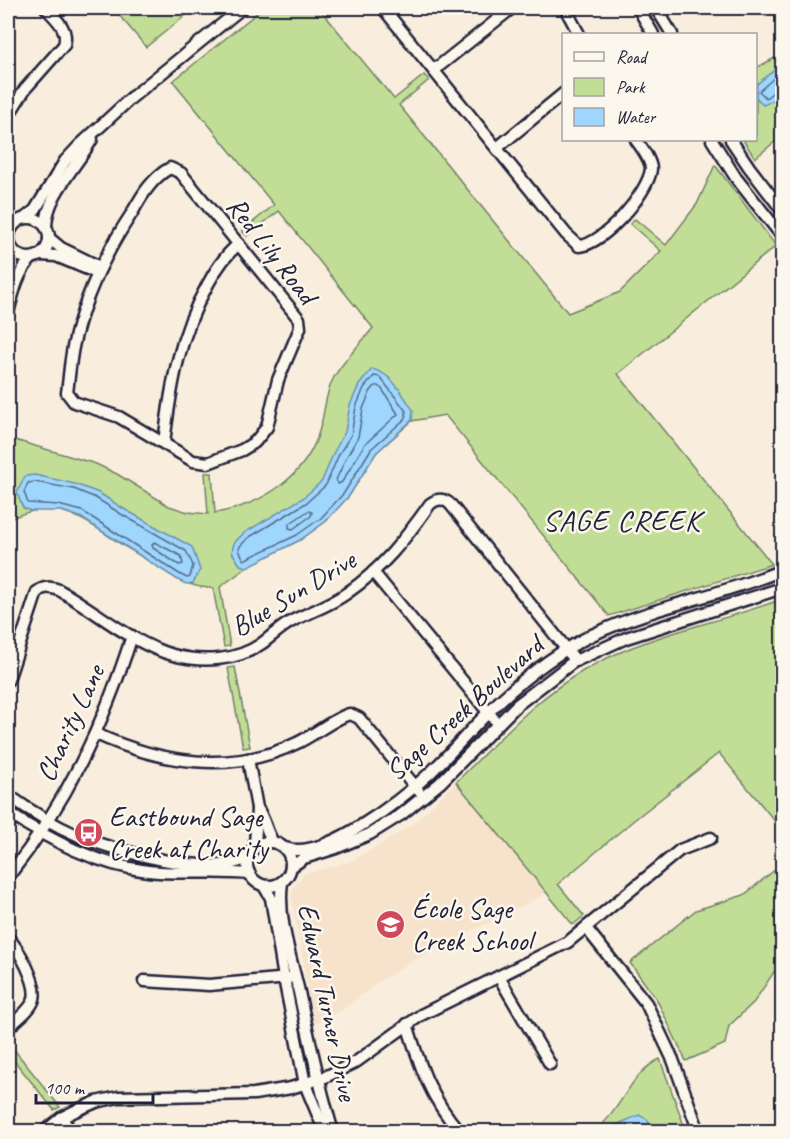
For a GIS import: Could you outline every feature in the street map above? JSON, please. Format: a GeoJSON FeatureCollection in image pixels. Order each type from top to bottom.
{"type":"FeatureCollection","features":[{"type":"Feature","properties":{"kind":"street"},"geometry":{"type":"LineString","coordinates":[[8,116],[25,89],[64,45],[66,37],[64,29],[46,8]]}},
{"type":"Feature","properties":{"kind":"street"},"geometry":{"type":"LineString","coordinates":[[8,278],[12,265],[9,242],[11,223],[25,218],[35,210],[65,161],[131,98],[242,8]]}},
{"type":"Feature","properties":{"kind":"street"},"geometry":{"type":"LineString","coordinates":[[383,8],[579,246],[600,237],[622,218],[648,177],[651,165],[637,141]]}},
{"type":"Feature","properties":{"kind":"street"},"geometry":{"type":"LineString","coordinates":[[434,70],[512,8]]}},
{"type":"Feature","properties":{"kind":"street"},"geometry":{"type":"LineString","coordinates":[[565,8],[578,33]]}},
{"type":"Feature","properties":{"kind":"street"},"geometry":{"type":"LineString","coordinates":[[638,8],[652,33]]}},
{"type":"Feature","properties":{"kind":"street"},"geometry":{"type":"LineString","coordinates":[[656,8],[671,33]]}},
{"type":"Feature","properties":{"kind":"street"},"geometry":{"type":"LineString","coordinates":[[497,148],[562,95]]}},
{"type":"Feature","properties":{"kind":"street"},"geometry":{"type":"LineString","coordinates":[[8,313],[19,278],[48,244],[46,217],[51,204],[94,134]]}},
{"type":"Feature","properties":{"kind":"street"},"geometry":{"type":"LineString","coordinates":[[713,141],[736,178],[783,236]]}},
{"type":"Feature","properties":{"kind":"street"},"geometry":{"type":"LineString","coordinates":[[732,141],[783,210]]}},
{"type":"Feature","properties":{"kind":"street","name":"Red Lily Road"},"geometry":{"type":"LineString","coordinates":[[170,168],[181,173],[239,244],[299,319],[300,328],[278,380],[267,427],[255,442],[242,450],[208,463],[193,461],[119,417],[74,402],[67,393],[73,347],[84,310],[99,270],[143,194],[159,175],[170,168]]}},
{"type":"Feature","properties":{"kind":"street"},"geometry":{"type":"LineString","coordinates":[[25,218],[39,221],[62,248],[99,270]]}},
{"type":"Feature","properties":{"kind":"street"},"geometry":{"type":"LineString","coordinates":[[9,242],[16,255],[56,256],[99,270]]}},
{"type":"Feature","properties":{"kind":"street"},"geometry":{"type":"LineString","coordinates":[[164,443],[170,394],[181,344],[196,305],[212,277],[230,251],[239,244]]}},
{"type":"Feature","properties":{"kind":"street","name":"Blue Sun Drive"},"geometry":{"type":"LineString","coordinates":[[8,680],[37,592],[45,587],[51,587],[75,599],[132,636],[160,651],[189,658],[224,658],[238,655],[259,646],[294,620],[346,594],[373,573],[396,550],[435,500],[447,501],[576,661]]}},
{"type":"Feature","properties":{"kind":"street","name":"Sage Creek Boulevard"},"geometry":{"type":"LineString","coordinates":[[285,848],[304,850],[347,834],[383,810],[415,786],[522,681],[567,649],[593,635],[651,612],[783,570]]}},
{"type":"Feature","properties":{"kind":"street"},"geometry":{"type":"LineString","coordinates":[[373,573],[497,724]]}},
{"type":"Feature","properties":{"kind":"street","name":"Sage Creek Boulevard"},"geometry":{"type":"LineString","coordinates":[[291,867],[304,858],[370,834],[402,814],[453,771],[497,724],[534,691],[576,661],[626,638],[783,588]]}},
{"type":"Feature","properties":{"kind":"street","name":"Charity Lane"},"geometry":{"type":"LineString","coordinates":[[8,877],[44,827],[73,780],[96,734],[116,685],[132,636]]}},
{"type":"Feature","properties":{"kind":"street"},"geometry":{"type":"LineString","coordinates":[[96,734],[130,748],[177,760],[213,762],[248,759],[296,744],[350,714],[359,718],[423,797]]}},
{"type":"Feature","properties":{"kind":"street"},"geometry":{"type":"LineString","coordinates":[[8,813],[44,827],[107,846],[169,861],[232,865],[248,857],[255,847],[257,808],[248,759]]}},
{"type":"Feature","properties":{"kind":"street"},"geometry":{"type":"LineString","coordinates":[[8,795],[44,827],[87,855],[147,871],[250,874]]}},
{"type":"Feature","properties":{"kind":"street"},"geometry":{"type":"LineString","coordinates":[[257,808],[264,817],[273,842]]}},
{"type":"Feature","properties":{"kind":"street"},"geometry":{"type":"LineString","coordinates":[[44,1131],[61,1118],[96,1102],[118,1097],[242,1095],[274,1091],[311,1082],[356,1062],[407,1024],[442,1004],[557,949],[586,928],[680,850],[711,838]]}},
{"type":"Feature","properties":{"kind":"street"},"geometry":{"type":"LineString","coordinates":[[248,857],[247,866],[257,883],[273,886],[288,876],[291,867],[285,848],[273,842],[255,847]]}},
{"type":"Feature","properties":{"kind":"street","name":"Edward Turner Drive"},"geometry":{"type":"LineString","coordinates":[[282,882],[280,897],[282,913],[311,1082],[333,1131]]}},
{"type":"Feature","properties":{"kind":"street","name":"Edward Turner Drive"},"geometry":{"type":"LineString","coordinates":[[264,886],[271,898],[311,1082],[325,1131]]}},
{"type":"Feature","properties":{"kind":"street"},"geometry":{"type":"LineString","coordinates":[[586,928],[646,1003],[673,1060],[699,1131]]}},
{"type":"Feature","properties":{"kind":"street"},"geometry":{"type":"LineString","coordinates":[[8,938],[26,964],[34,996],[33,1002],[8,1028]]}},
{"type":"Feature","properties":{"kind":"street"},"geometry":{"type":"LineString","coordinates":[[499,977],[550,1064]]}},
{"type":"Feature","properties":{"kind":"street"},"geometry":{"type":"LineString","coordinates":[[144,981],[209,985],[287,978]]}},
{"type":"Feature","properties":{"kind":"street"},"geometry":{"type":"LineString","coordinates":[[407,1024],[428,1087],[443,1111],[460,1131]]}},
{"type":"Feature","properties":{"kind":"street"},"geometry":{"type":"LineString","coordinates":[[61,1118],[72,1131]]}},
{"type":"Feature","properties":{"kind":"shaded area","name":"École Sage Creek School"},"geometry":{"type":"Polygon","coordinates":[[[456,782],[547,893],[407,964],[344,1009],[314,1025],[291,893],[296,883],[304,874],[351,861],[386,841],[415,822],[456,782]]]}},
{"type":"Feature","properties":{"kind":"green space"},"geometry":{"type":"Polygon","coordinates":[[[113,8],[195,8],[146,47],[113,8]]]}},
{"type":"Feature","properties":{"kind":"green space"},"geometry":{"type":"Polygon","coordinates":[[[263,8],[319,8],[394,99],[424,75],[429,80],[399,105],[568,313],[620,292],[661,251],[630,224],[635,219],[666,245],[697,204],[715,165],[776,246],[618,374],[772,564],[609,616],[445,415],[412,421],[376,453],[349,496],[325,522],[300,540],[252,564],[220,587],[230,646],[224,647],[213,588],[204,588],[182,581],[85,521],[62,511],[36,510],[8,520],[8,438],[96,464],[117,474],[169,506],[188,512],[208,514],[205,473],[212,473],[215,513],[250,503],[266,495],[281,486],[305,460],[320,428],[333,379],[373,328],[279,211],[247,236],[242,231],[274,205],[173,81],[263,8]]]}},
{"type":"Feature","properties":{"kind":"green space"},"geometry":{"type":"Polygon","coordinates":[[[782,54],[782,136],[755,158],[744,141],[757,141],[757,67],[782,54]]]}},
{"type":"Feature","properties":{"kind":"green space"},"geometry":{"type":"Polygon","coordinates":[[[782,599],[782,830],[719,753],[558,884],[584,916],[573,925],[456,782],[535,706],[569,679],[588,668],[635,646],[782,599]]]}},
{"type":"Feature","properties":{"kind":"green space"},"geometry":{"type":"Polygon","coordinates":[[[235,667],[250,747],[243,748],[228,668],[235,667]]]}},
{"type":"Feature","properties":{"kind":"green space"},"geometry":{"type":"Polygon","coordinates":[[[782,864],[782,960],[754,1002],[729,1026],[725,1044],[686,1061],[657,1000],[630,963],[696,910],[744,895],[782,864]]]}},
{"type":"Feature","properties":{"kind":"green space"},"geometry":{"type":"Polygon","coordinates":[[[8,1042],[60,1107],[54,1110],[8,1053],[8,1042]]]}},
{"type":"Feature","properties":{"kind":"green space"},"geometry":{"type":"Polygon","coordinates":[[[660,1059],[686,1131],[593,1132],[603,1124],[640,1074],[660,1059]]]}},
{"type":"Feature","properties":{"kind":"water"},"geometry":{"type":"Polygon","coordinates":[[[782,64],[782,90],[771,102],[763,105],[757,98],[757,84],[782,64]]]}},
{"type":"Feature","properties":{"kind":"water"},"geometry":{"type":"Polygon","coordinates":[[[372,369],[385,375],[396,385],[413,410],[412,420],[376,453],[349,496],[325,522],[300,540],[247,567],[240,565],[232,552],[234,543],[244,533],[303,498],[322,481],[345,432],[350,405],[359,385],[372,369]]]}},
{"type":"Feature","properties":{"kind":"water"},"geometry":{"type":"Polygon","coordinates":[[[35,475],[75,484],[99,493],[192,547],[200,570],[193,583],[186,584],[178,580],[80,517],[62,511],[31,511],[23,508],[17,493],[25,476],[35,475]]]}},
{"type":"Feature","properties":{"kind":"water"},"geometry":{"type":"Polygon","coordinates":[[[639,1115],[647,1119],[655,1131],[602,1131],[639,1115]]]}},
{"type":"Feature","properties":{"kind":"place","name":"Eastbound Sage Creek at Charity"},"geometry":{"type":"Point","coordinates":[88,832]}},
{"type":"Feature","properties":{"kind":"place","name":"École Sage Creek School"},"geometry":{"type":"Point","coordinates":[391,924]}},
{"type":"Feature","properties":{"kind":"district","name":"SAGE CREEK"},"geometry":{"type":"Point","coordinates":[622,520]}}]}
